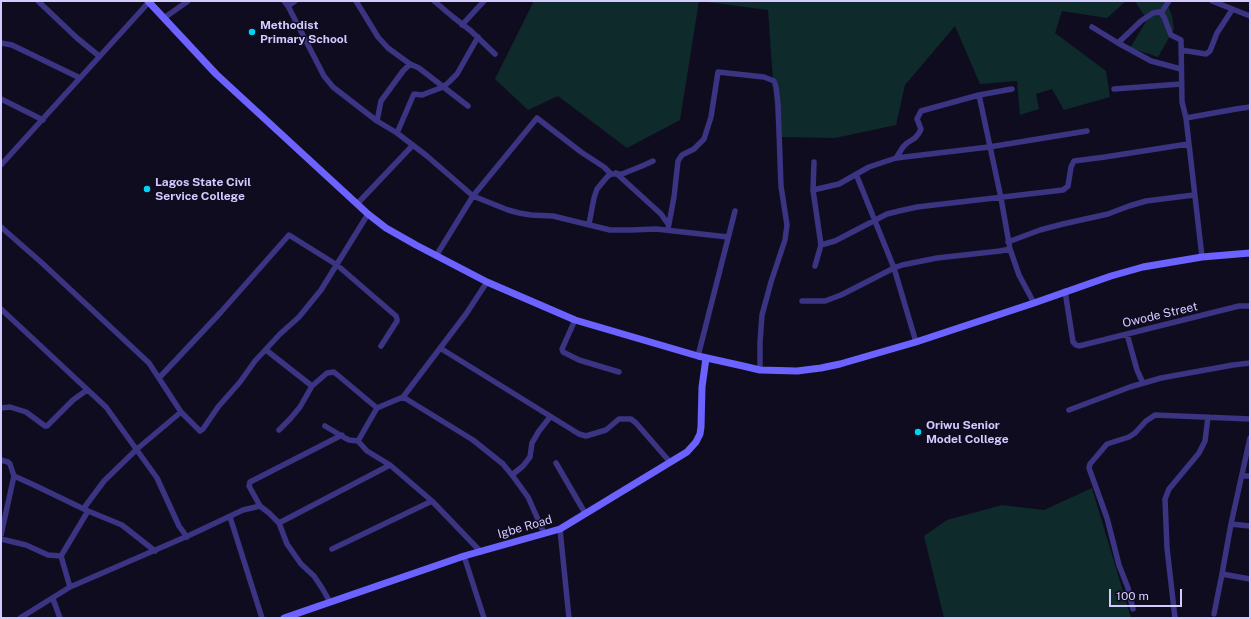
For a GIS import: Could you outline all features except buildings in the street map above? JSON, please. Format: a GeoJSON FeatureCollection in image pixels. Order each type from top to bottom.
{"type":"FeatureCollection","features":[{"type":"Feature","properties":{"kind":"main road"},"geometry":{"type":"LineString","coordinates":[[148,1],[216,74],[368,214],[386,228],[487,282],[575,320],[706,358],[760,370],[798,371],[821,368],[916,342],[1034,303],[1065,291],[1143,267],[1202,257],[1250,254]]}},
{"type":"Feature","properties":{"kind":"main road","name":"Igbe Road"},"geometry":{"type":"LineString","coordinates":[[284,618],[464,556],[560,529],[687,452],[696,442],[700,434],[702,387],[706,358]]}},
{"type":"Feature","properties":{"kind":"street"},"geometry":{"type":"LineString","coordinates":[[38,1],[77,38],[100,56]]}},
{"type":"Feature","properties":{"kind":"street"},"geometry":{"type":"LineString","coordinates":[[1,165],[43,120],[148,1]]}},
{"type":"Feature","properties":{"kind":"street"},"geometry":{"type":"LineString","coordinates":[[164,18],[188,1]]}},
{"type":"Feature","properties":{"kind":"street"},"geometry":{"type":"LineString","coordinates":[[295,1],[286,3],[324,76],[333,86],[377,121],[413,145],[473,196],[519,213],[553,216],[610,230],[668,227],[728,237]]}},
{"type":"Feature","properties":{"kind":"street"},"geometry":{"type":"LineString","coordinates":[[356,1],[378,37],[388,48],[410,64],[419,68],[468,106]]}},
{"type":"Feature","properties":{"kind":"street"},"geometry":{"type":"LineString","coordinates":[[434,1],[478,37],[496,54]]}},
{"type":"Feature","properties":{"kind":"street"},"geometry":{"type":"LineString","coordinates":[[462,25],[484,1]]}},
{"type":"Feature","properties":{"kind":"street"},"geometry":{"type":"LineString","coordinates":[[1161,13],[1169,1]]}},
{"type":"Feature","properties":{"kind":"street"},"geometry":{"type":"LineString","coordinates":[[1212,1],[1250,16]]}},
{"type":"Feature","properties":{"kind":"street"},"geometry":{"type":"LineString","coordinates":[[1180,50],[1206,54],[1210,51],[1217,33],[1232,10]]}},
{"type":"Feature","properties":{"kind":"street"},"geometry":{"type":"LineString","coordinates":[[1118,43],[1145,18],[1156,12],[1161,13]]}},
{"type":"Feature","properties":{"kind":"street"},"geometry":{"type":"LineString","coordinates":[[1161,13],[1171,35],[1181,40],[1180,50],[1183,109],[1186,118],[1202,257]]}},
{"type":"Feature","properties":{"kind":"street"},"geometry":{"type":"LineString","coordinates":[[1092,26],[1118,43],[1151,61],[1181,69]]}},
{"type":"Feature","properties":{"kind":"street"},"geometry":{"type":"LineString","coordinates":[[397,133],[414,94],[422,95],[443,87],[457,74],[478,37]]}},
{"type":"Feature","properties":{"kind":"street"},"geometry":{"type":"LineString","coordinates":[[1,43],[12,45],[80,78]]}},
{"type":"Feature","properties":{"kind":"street"},"geometry":{"type":"LineString","coordinates":[[377,121],[381,101],[410,64]]}},
{"type":"Feature","properties":{"kind":"street"},"geometry":{"type":"LineString","coordinates":[[668,227],[674,197],[678,161],[682,155],[694,149],[704,139],[711,117],[718,72],[764,78],[774,81],[778,104],[782,186],[787,225],[785,240],[762,315],[760,370]]}},
{"type":"Feature","properties":{"kind":"street"},"geometry":{"type":"LineString","coordinates":[[1114,89],[1181,84]]}},
{"type":"Feature","properties":{"kind":"street"},"geometry":{"type":"LineString","coordinates":[[896,158],[903,147],[919,133],[921,128],[916,119],[921,111],[980,95],[1012,89]]}},
{"type":"Feature","properties":{"kind":"street"},"geometry":{"type":"LineString","coordinates":[[980,95],[989,147],[1001,198],[1008,242],[1019,275],[1034,303]]}},
{"type":"Feature","properties":{"kind":"street"},"geometry":{"type":"LineString","coordinates":[[1,99],[43,120]]}},
{"type":"Feature","properties":{"kind":"street"},"geometry":{"type":"LineString","coordinates":[[1186,118],[1250,108]]}},
{"type":"Feature","properties":{"kind":"street"},"geometry":{"type":"LineString","coordinates":[[436,256],[473,196],[537,118],[581,152],[613,173],[661,214],[668,227]]}},
{"type":"Feature","properties":{"kind":"street"},"geometry":{"type":"LineString","coordinates":[[813,190],[838,184],[870,167],[896,158],[989,147],[1087,130]]}},
{"type":"Feature","properties":{"kind":"street"},"geometry":{"type":"LineString","coordinates":[[822,245],[887,214],[908,209],[1001,198],[1066,188],[1068,186],[1071,167],[1074,161],[1188,144]]}},
{"type":"Feature","properties":{"kind":"street"},"geometry":{"type":"LineString","coordinates":[[357,204],[413,145]]}},
{"type":"Feature","properties":{"kind":"street"},"geometry":{"type":"LineString","coordinates":[[613,173],[622,174],[653,161]]}},
{"type":"Feature","properties":{"kind":"street"},"geometry":{"type":"LineString","coordinates":[[814,162],[813,190],[822,245],[815,266]]}},
{"type":"Feature","properties":{"kind":"street"},"geometry":{"type":"LineString","coordinates":[[589,224],[597,189],[613,173]]}},
{"type":"Feature","properties":{"kind":"street"},"geometry":{"type":"LineString","coordinates":[[856,174],[894,268],[916,342]]}},
{"type":"Feature","properties":{"kind":"street"},"geometry":{"type":"LineString","coordinates":[[1008,242],[1040,230],[1108,214],[1146,201],[1194,195]]}},
{"type":"Feature","properties":{"kind":"street"},"geometry":{"type":"LineString","coordinates":[[698,356],[735,211]]}},
{"type":"Feature","properties":{"kind":"street"},"geometry":{"type":"LineString","coordinates":[[1,227],[42,263],[149,363],[181,412],[200,431],[218,407],[266,350],[322,290],[368,214]]}},
{"type":"Feature","properties":{"kind":"street"},"geometry":{"type":"LineString","coordinates":[[159,378],[221,312],[289,235],[337,265],[396,316],[397,321],[381,346]]}},
{"type":"Feature","properties":{"kind":"street"},"geometry":{"type":"LineString","coordinates":[[802,301],[825,301],[841,295],[894,268],[926,259],[1010,249]]}},
{"type":"Feature","properties":{"kind":"street"},"geometry":{"type":"LineString","coordinates":[[358,441],[377,408],[403,397],[466,314],[487,282]]}},
{"type":"Feature","properties":{"kind":"street","name":"Owode Street"},"geometry":{"type":"LineString","coordinates":[[1065,291],[1074,342],[1079,346],[1239,306],[1250,306]]}},
{"type":"Feature","properties":{"kind":"street"},"geometry":{"type":"LineString","coordinates":[[1,309],[106,407],[157,478],[179,526],[187,537]]}},
{"type":"Feature","properties":{"kind":"street"},"geometry":{"type":"LineString","coordinates":[[575,320],[562,349],[563,352],[579,360],[619,372]]}},
{"type":"Feature","properties":{"kind":"street"},"geometry":{"type":"LineString","coordinates":[[1127,334],[1137,370],[1143,383]]}},
{"type":"Feature","properties":{"kind":"street"},"geometry":{"type":"LineString","coordinates":[[440,348],[577,433],[586,436],[606,430],[619,419],[631,419],[670,462]]}},
{"type":"Feature","properties":{"kind":"street"},"geometry":{"type":"LineString","coordinates":[[266,350],[312,386]]}},
{"type":"Feature","properties":{"kind":"street"},"geometry":{"type":"LineString","coordinates":[[1069,410],[1161,378],[1216,368],[1250,364]]}},
{"type":"Feature","properties":{"kind":"street"},"geometry":{"type":"LineString","coordinates":[[278,430],[300,407],[312,386],[327,373],[334,372],[377,408]]}},
{"type":"Feature","properties":{"kind":"street"},"geometry":{"type":"LineString","coordinates":[[1,408],[10,407],[26,412],[47,426],[73,400],[87,390]]}},
{"type":"Feature","properties":{"kind":"street"},"geometry":{"type":"LineString","coordinates":[[403,397],[474,440],[502,464],[528,497],[544,533]]}},
{"type":"Feature","properties":{"kind":"street"},"geometry":{"type":"LineString","coordinates":[[70,587],[62,556],[86,509],[104,481],[137,449],[181,412]]}},
{"type":"Feature","properties":{"kind":"street"},"geometry":{"type":"LineString","coordinates":[[1133,610],[1107,518],[1089,468],[1093,460],[1107,444],[1129,436],[1155,415],[1250,419]]}},
{"type":"Feature","properties":{"kind":"street"},"geometry":{"type":"LineString","coordinates":[[512,475],[523,466],[530,457],[532,443],[550,417]]}},
{"type":"Feature","properties":{"kind":"street"},"geometry":{"type":"LineString","coordinates":[[1175,618],[1167,548],[1165,499],[1169,489],[1199,452],[1205,441],[1208,417]]}},
{"type":"Feature","properties":{"kind":"street"},"geometry":{"type":"LineString","coordinates":[[325,426],[349,440],[358,441],[367,451],[390,465],[432,501],[481,552]]}},
{"type":"Feature","properties":{"kind":"street"},"geometry":{"type":"LineString","coordinates":[[330,602],[314,576],[301,564],[287,544],[279,523],[269,512],[260,506],[249,486],[250,482],[342,435]]}},
{"type":"Feature","properties":{"kind":"street"},"geometry":{"type":"LineString","coordinates":[[1214,614],[1230,524],[1250,438]]}},
{"type":"Feature","properties":{"kind":"street"},"geometry":{"type":"LineString","coordinates":[[1,460],[10,464],[14,476],[3,520],[1,535]]}},
{"type":"Feature","properties":{"kind":"street"},"geometry":{"type":"LineString","coordinates":[[556,463],[585,513]]}},
{"type":"Feature","properties":{"kind":"street"},"geometry":{"type":"LineString","coordinates":[[279,523],[390,465]]}},
{"type":"Feature","properties":{"kind":"street"},"geometry":{"type":"LineString","coordinates":[[14,476],[122,524],[155,551]]}},
{"type":"Feature","properties":{"kind":"street"},"geometry":{"type":"LineString","coordinates":[[1242,476],[1250,476]]}},
{"type":"Feature","properties":{"kind":"street"},"geometry":{"type":"LineString","coordinates":[[332,549],[432,501]]}},
{"type":"Feature","properties":{"kind":"street"},"geometry":{"type":"LineString","coordinates":[[20,618],[70,587],[187,537],[243,510],[260,506]]}},
{"type":"Feature","properties":{"kind":"street"},"geometry":{"type":"LineString","coordinates":[[230,517],[262,618]]}},
{"type":"Feature","properties":{"kind":"street"},"geometry":{"type":"LineString","coordinates":[[1230,524],[1250,526]]}},
{"type":"Feature","properties":{"kind":"street"},"geometry":{"type":"LineString","coordinates":[[560,529],[569,618]]}},
{"type":"Feature","properties":{"kind":"street"},"geometry":{"type":"LineString","coordinates":[[1,539],[26,545],[48,555],[62,556]]}},
{"type":"Feature","properties":{"kind":"street"},"geometry":{"type":"LineString","coordinates":[[464,556],[484,618]]}},
{"type":"Feature","properties":{"kind":"street"},"geometry":{"type":"LineString","coordinates":[[1222,574],[1250,579]]}},
{"type":"Feature","properties":{"kind":"street"},"geometry":{"type":"LineString","coordinates":[[53,598],[60,618]]}},
{"type":"Feature","properties":{"kind":"green space"},"geometry":{"type":"Polygon","coordinates":[[[534,1],[699,1],[680,120],[627,148],[558,96],[528,110],[495,79],[534,1]]]}},
{"type":"Feature","properties":{"kind":"green space"},"geometry":{"type":"Polygon","coordinates":[[[699,1],[1126,1],[1107,18],[1062,11],[1055,33],[1106,71],[1110,97],[1064,110],[1052,89],[1036,94],[1039,109],[1020,115],[1017,81],[980,84],[955,26],[905,85],[896,125],[835,138],[777,137],[768,10],[699,1]]]}},
{"type":"Feature","properties":{"kind":"green space"},"geometry":{"type":"Polygon","coordinates":[[[1135,1],[1171,1],[1168,6],[1172,16],[1174,29],[1158,57],[1130,48],[1147,20],[1135,1]]]}},
{"type":"Feature","properties":{"kind":"green space"},"geometry":{"type":"Polygon","coordinates":[[[1092,488],[1131,618],[944,618],[924,536],[947,520],[1002,505],[1044,510],[1092,488]]]}},
{"type":"Feature","properties":{"kind":"place","name":"Methodist Primary School"},"geometry":{"type":"Point","coordinates":[252,32]}},
{"type":"Feature","properties":{"kind":"place","name":"Lagos State Civil Service College"},"geometry":{"type":"Point","coordinates":[147,189]}},
{"type":"Feature","properties":{"kind":"place","name":"Oriwu Senior Model College"},"geometry":{"type":"Point","coordinates":[918,432]}}]}
